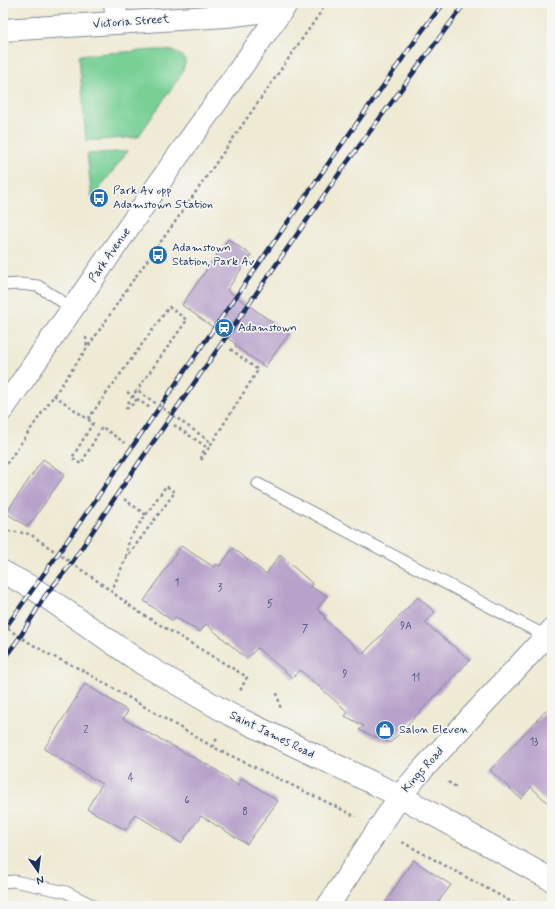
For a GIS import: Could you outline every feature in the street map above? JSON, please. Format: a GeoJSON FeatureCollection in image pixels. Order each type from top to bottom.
{"type":"FeatureCollection","features":[{"type":"Feature","properties":{"kind":"main road","name":"Victoria Street"},"geometry":{"type":"LineString","coordinates":[[3,30],[116,13],[226,16],[285,6]]}},
{"type":"Feature","properties":{"kind":"main road","name":"Park Avenue"},"geometry":{"type":"LineString","coordinates":[[3,409],[173,163],[285,6]]}},
{"type":"Feature","properties":{"kind":"main road","name":"Saint James Road"},"geometry":{"type":"LineString","coordinates":[[3,572],[33,588],[143,664],[229,714],[400,796],[552,880]]}},
{"type":"Feature","properties":{"kind":"main road","name":"Kings Road"},"geometry":{"type":"LineString","coordinates":[[328,906],[400,796],[428,763],[550,635]]}},
{"type":"Feature","properties":{"kind":"lane"},"geometry":{"type":"LineString","coordinates":[[3,286],[20,284],[38,286],[72,308]]}},
{"type":"Feature","properties":{"kind":"lane"},"geometry":{"type":"LineString","coordinates":[[258,484],[508,616],[550,635]]}},
{"type":"Feature","properties":{"kind":"lane"},"geometry":{"type":"LineString","coordinates":[[3,882],[14,881],[66,892],[94,906]]}},
{"type":"Feature","properties":{"kind":"path"},"geometry":{"type":"LineString","coordinates":[[3,469],[131,283],[328,3]]}},
{"type":"Feature","properties":{"kind":"path"},"geometry":{"type":"LineString","coordinates":[[88,419],[169,307],[187,320],[129,401],[126,409],[137,399]]}},
{"type":"Feature","properties":{"kind":"path"},"geometry":{"type":"LineString","coordinates":[[174,426],[205,446],[201,460],[258,370],[229,348]]}},
{"type":"Feature","properties":{"kind":"path"},"geometry":{"type":"LineString","coordinates":[[137,390],[212,443]]}},
{"type":"Feature","properties":{"kind":"path"},"geometry":{"type":"LineString","coordinates":[[127,392],[150,408]]}},
{"type":"Feature","properties":{"kind":"path"},"geometry":{"type":"LineString","coordinates":[[54,395],[93,423],[72,458],[81,464],[102,427],[125,443]]}},
{"type":"Feature","properties":{"kind":"path"},"geometry":{"type":"LineString","coordinates":[[111,592],[126,558],[175,492],[166,486],[129,539],[126,558]]}},
{"type":"Feature","properties":{"kind":"path"},"geometry":{"type":"LineString","coordinates":[[124,498],[146,516]]}},
{"type":"Feature","properties":{"kind":"path"},"geometry":{"type":"LineString","coordinates":[[3,528],[9,531],[30,534],[137,611],[247,677],[242,687]]}},
{"type":"Feature","properties":{"kind":"path"},"geometry":{"type":"LineString","coordinates":[[3,625],[50,655],[82,670],[212,746],[351,814]]}},
{"type":"Feature","properties":{"kind":"path"},"geometry":{"type":"LineString","coordinates":[[212,746],[218,737]]}},
{"type":"Feature","properties":{"kind":"path"},"geometry":{"type":"LineString","coordinates":[[407,845],[519,906]]}},
{"type":"Feature","properties":{"kind":"green space"},"geometry":{"type":"Polygon","coordinates":[[[155,50],[172,51],[179,54],[186,60],[182,73],[138,137],[86,141],[79,55],[155,50]]]}},
{"type":"Feature","properties":{"kind":"green space"},"geometry":{"type":"Polygon","coordinates":[[[128,151],[92,198],[87,154],[128,151]]]}},
{"type":"Feature","properties":{"kind":"building"},"geometry":{"type":"Polygon","coordinates":[[[228,239],[251,255],[227,290],[289,334],[265,367],[182,305],[228,239]]]}},
{"type":"Feature","properties":{"kind":"building"},"geometry":{"type":"Polygon","coordinates":[[[43,459],[65,474],[28,527],[6,513],[43,459]]]}},
{"type":"Feature","properties":{"kind":"building"},"geometry":{"type":"Polygon","coordinates":[[[181,546],[214,567],[217,564],[220,566],[233,548],[266,574],[280,555],[313,584],[311,587],[327,596],[317,609],[325,617],[324,618],[363,654],[418,597],[435,612],[425,623],[470,660],[390,743],[359,730],[364,726],[345,716],[348,712],[300,670],[293,678],[257,648],[247,659],[206,624],[200,632],[175,617],[173,621],[144,601],[181,546]]]}},
{"type":"Feature","properties":{"kind":"building"},"geometry":{"type":"Polygon","coordinates":[[[85,684],[128,711],[123,719],[215,769],[238,786],[242,778],[278,801],[247,844],[201,816],[181,843],[135,814],[126,830],[87,809],[102,784],[44,749],[85,684]]]}},
{"type":"Feature","properties":{"kind":"building"},"geometry":{"type":"Polygon","coordinates":[[[552,704],[552,807],[531,787],[521,799],[490,770],[552,704]]]}},
{"type":"Feature","properties":{"kind":"building"},"geometry":{"type":"Polygon","coordinates":[[[413,860],[451,885],[435,906],[383,906],[413,860]]]}},
{"type":"Feature","properties":{"kind":"railway"},"geometry":{"type":"LineString","coordinates":[[3,631],[323,171],[422,31],[444,3]]}},
{"type":"Feature","properties":{"kind":"railway"},"geometry":{"type":"LineString","coordinates":[[3,660],[20,637],[45,596],[71,564],[118,493],[343,168],[465,3]]}},
{"type":"Feature","properties":{"kind":"place","name":"Park Av opp Adamstown Station"},"geometry":{"type":"Point","coordinates":[99,198]}},
{"type":"Feature","properties":{"kind":"place","name":"Adamstown Station, Park Av"},"geometry":{"type":"Point","coordinates":[158,255]}},
{"type":"Feature","properties":{"kind":"place","name":"Adamstown"},"geometry":{"type":"Point","coordinates":[224,328]}},
{"type":"Feature","properties":{"kind":"place","name":"Salon Eleven"},"geometry":{"type":"Point","coordinates":[385,730]}}]}
